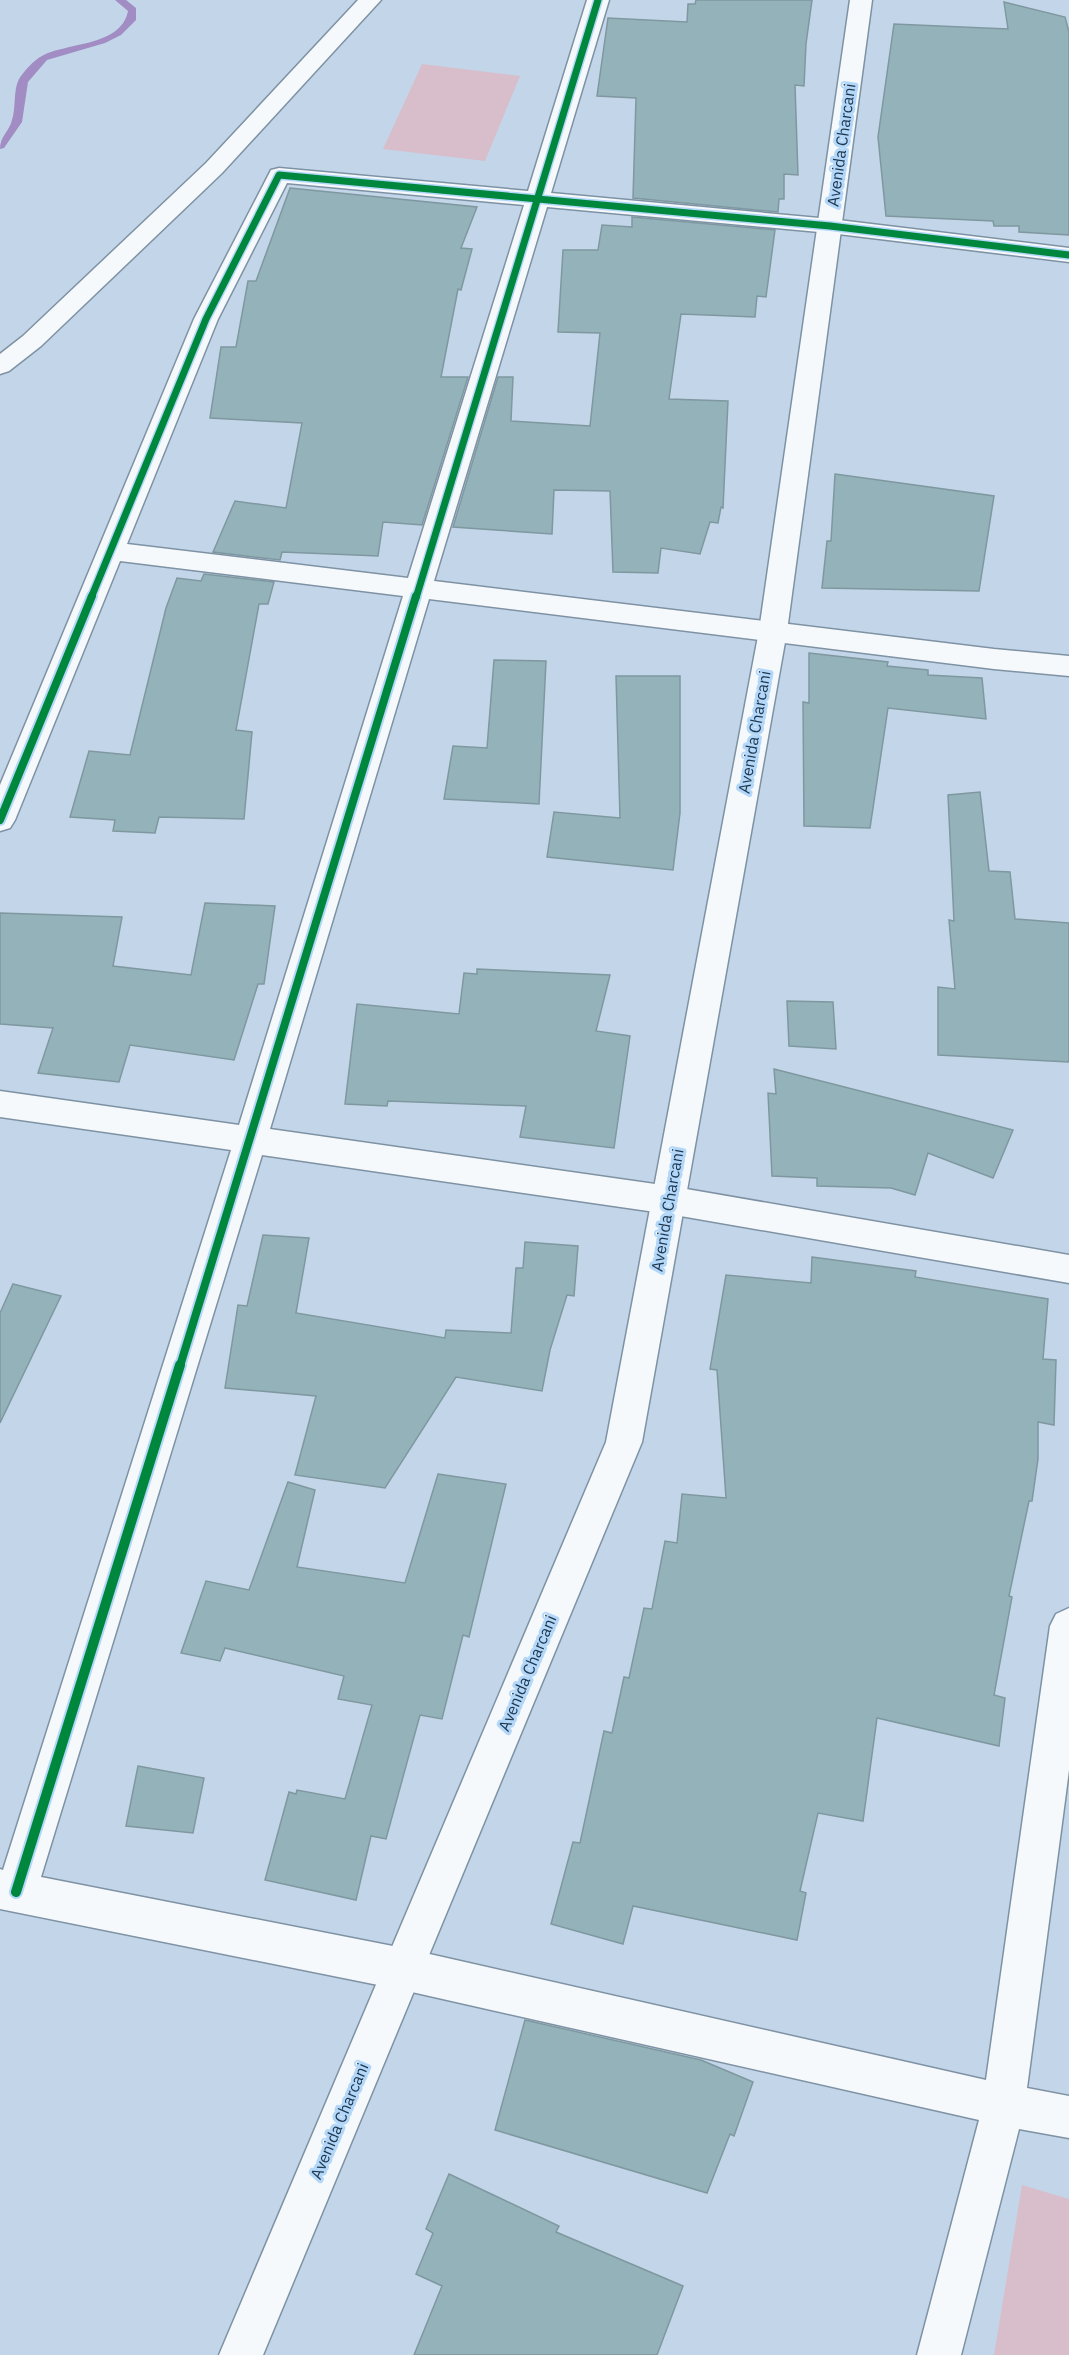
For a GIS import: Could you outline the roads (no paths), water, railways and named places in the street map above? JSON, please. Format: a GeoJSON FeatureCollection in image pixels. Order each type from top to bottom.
{"type":"FeatureCollection","features":[{"type":"Feature","properties":{"kind":"street"},"geometry":{"type":"LineString","coordinates":[[0,366],[32,341],[214,168],[370,0]]}},
{"type":"Feature","properties":{"kind":"street"},"geometry":{"type":"LineString","coordinates":[[598,0],[250,1141],[8,1890],[403,1969],[1004,2105],[1069,2117]]}},
{"type":"Feature","properties":{"kind":"street","name":"Avenida Charcani"},"geometry":{"type":"LineString","coordinates":[[241,2355],[624,1442],[773,630],[861,0]]}},
{"type":"Feature","properties":{"kind":"street"},"geometry":{"type":"LineString","coordinates":[[0,820],[206,319],[279,175],[830,226],[1069,255]]}},
{"type":"Feature","properties":{"kind":"street"},"geometry":{"type":"LineString","coordinates":[[112,551],[419,590],[1069,666]]}},
{"type":"Feature","properties":{"kind":"street"},"geometry":{"type":"LineString","coordinates":[[0,1104],[669,1200],[1069,1269]]}},
{"type":"Feature","properties":{"kind":"street"},"geometry":{"type":"LineString","coordinates":[[939,2355],[1004,2105],[1069,1626]]}},
{"type":"Feature","properties":{"kind":"waterway"},"geometry":{"type":"LineString","coordinates":[[0,146],[17,122],[23,81],[44,58],[102,41],[118,33],[131,20],[133,10],[120,0]]}}]}
